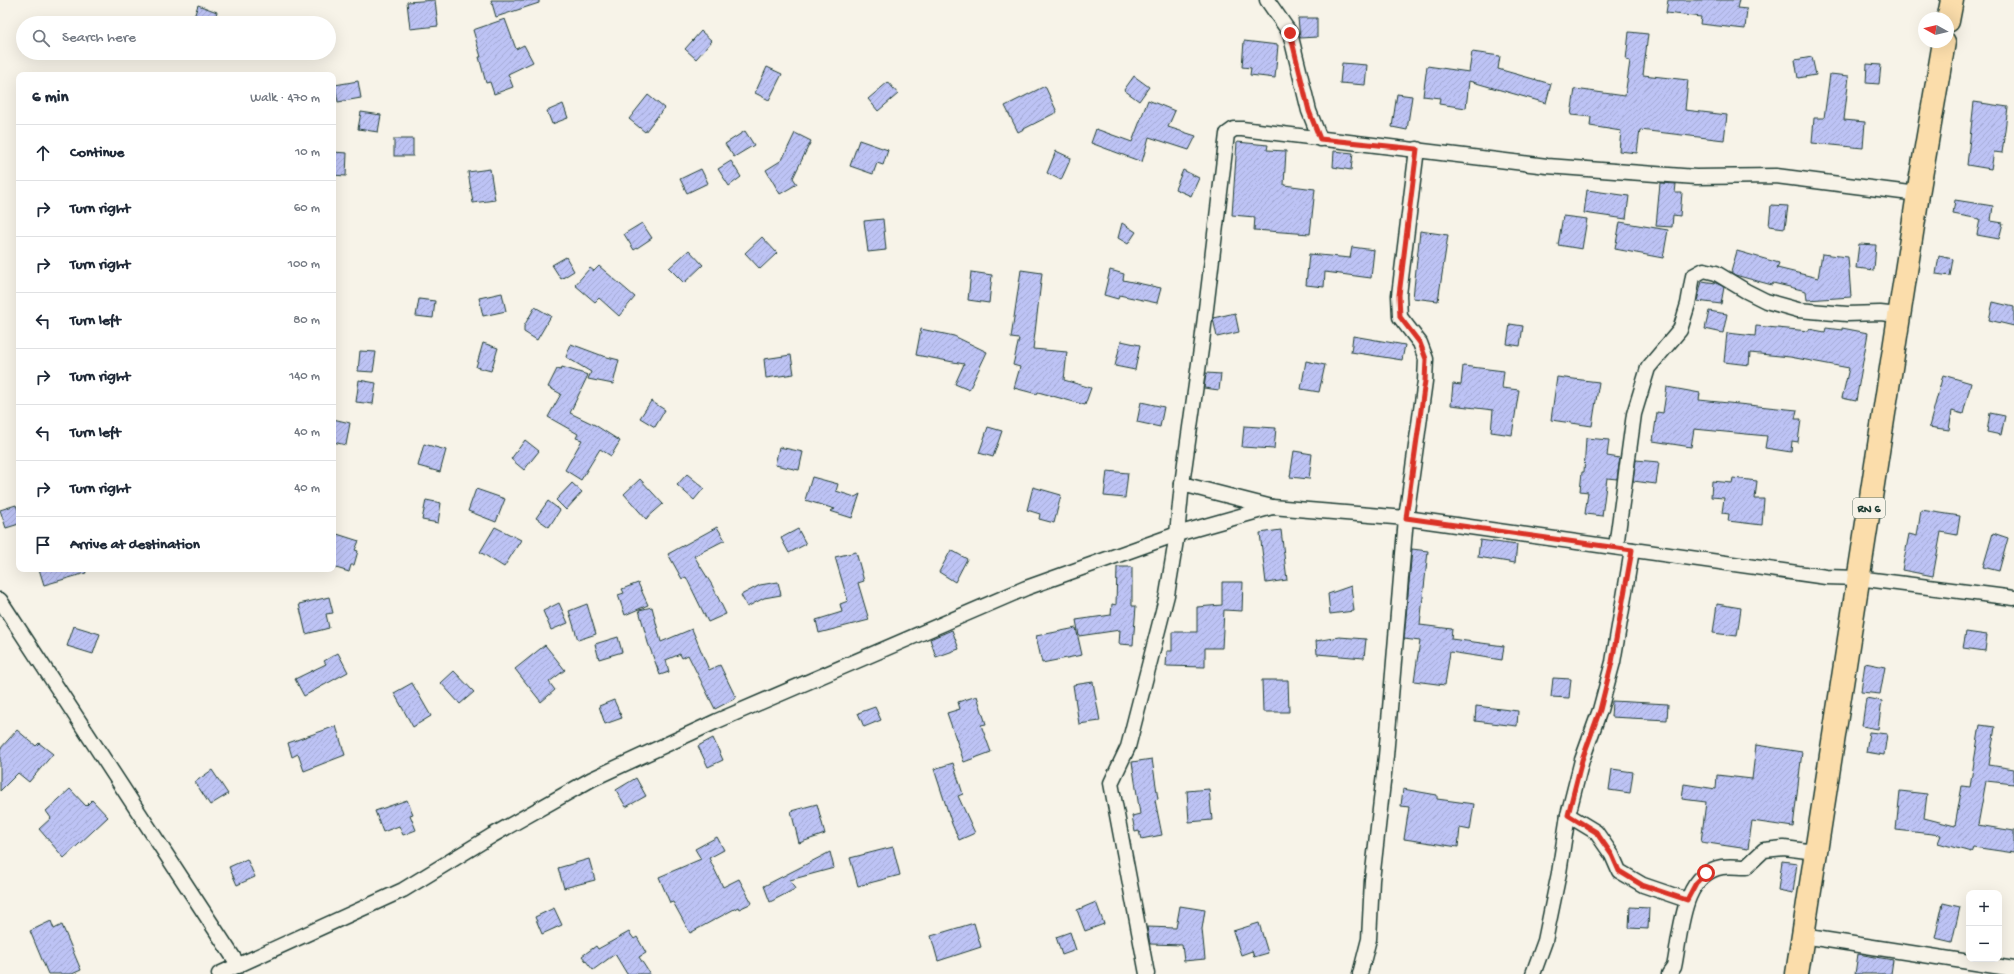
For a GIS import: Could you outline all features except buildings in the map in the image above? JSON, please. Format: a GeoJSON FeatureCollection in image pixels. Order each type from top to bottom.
{"type":"FeatureCollection","features":[{"type":"Feature","properties":{"kind":"main road"},"geometry":{"type":"LineString","coordinates":[[1950,12],[1952,0]]}},
{"type":"Feature","properties":{"kind":"main road","name":"RN 6"},"geometry":{"type":"LineString","coordinates":[[1797,974],[1918,194],[1943,48]]}},
{"type":"Feature","properties":{"kind":"street"},"geometry":{"type":"LineString","coordinates":[[1267,0],[1290,33],[1309,111],[1320,139]]}},
{"type":"Feature","properties":{"kind":"street"},"geometry":{"type":"LineString","coordinates":[[1146,974],[1110,783],[1128,747],[1167,595],[1177,534],[1182,484],[1204,327],[1227,134],[1234,129],[1242,129],[1417,149],[1547,166],[1696,177],[1776,176],[1918,194]]}},
{"type":"Feature","properties":{"kind":"street"},"geometry":{"type":"LineString","coordinates":[[1360,974],[1369,939],[1372,880],[1386,756],[1406,518],[1425,381],[1426,359],[1420,343],[1400,317],[1399,295],[1417,149]]}},
{"type":"Feature","properties":{"kind":"street"},"geometry":{"type":"LineString","coordinates":[[1616,547],[1634,414],[1648,368],[1680,330],[1688,304],[1693,276],[1704,270],[1716,273],[1766,301],[1798,310],[1847,314],[1880,312],[1899,315]]}},
{"type":"Feature","properties":{"kind":"street"},"geometry":{"type":"LineString","coordinates":[[1182,484],[1272,506],[1406,518],[1826,577],[1858,578],[2014,598]]}},
{"type":"Feature","properties":{"kind":"street"},"geometry":{"type":"LineString","coordinates":[[219,974],[403,890],[493,835],[592,779],[717,721],[1026,588],[1177,534],[1272,506]]}},
{"type":"Feature","properties":{"kind":"street"},"geometry":{"type":"LineString","coordinates":[[1533,974],[1545,941],[1559,874],[1568,815],[1582,760],[1600,710],[1612,662],[1632,550]]}},
{"type":"Feature","properties":{"kind":"street"},"geometry":{"type":"LineString","coordinates":[[0,600],[239,966]]}},
{"type":"Feature","properties":{"kind":"street"},"geometry":{"type":"LineString","coordinates":[[1568,815],[1596,832],[1612,855],[1619,871],[1642,885],[1687,900]]}},
{"type":"Feature","properties":{"kind":"street"},"geometry":{"type":"LineString","coordinates":[[1669,974],[1674,967],[1687,900],[1696,883],[1706,873],[1721,867],[1746,867],[1764,850],[1784,848],[1815,852]]}},
{"type":"Feature","properties":{"kind":"street"},"geometry":{"type":"LineString","coordinates":[[1802,936],[2014,969]]}},
{"type":"Feature","properties":{"kind":"route"},"geometry":{"type":"LineString","coordinates":[[1290,33],[1309,111],[1320,139],[1417,149],[1399,295],[1400,317],[1420,343],[1426,359],[1425,381],[1406,518],[1632,550],[1612,662],[1600,710],[1582,760],[1568,815],[1596,832],[1612,855],[1619,871],[1642,885],[1687,900],[1696,883],[1706,873]]}}]}
